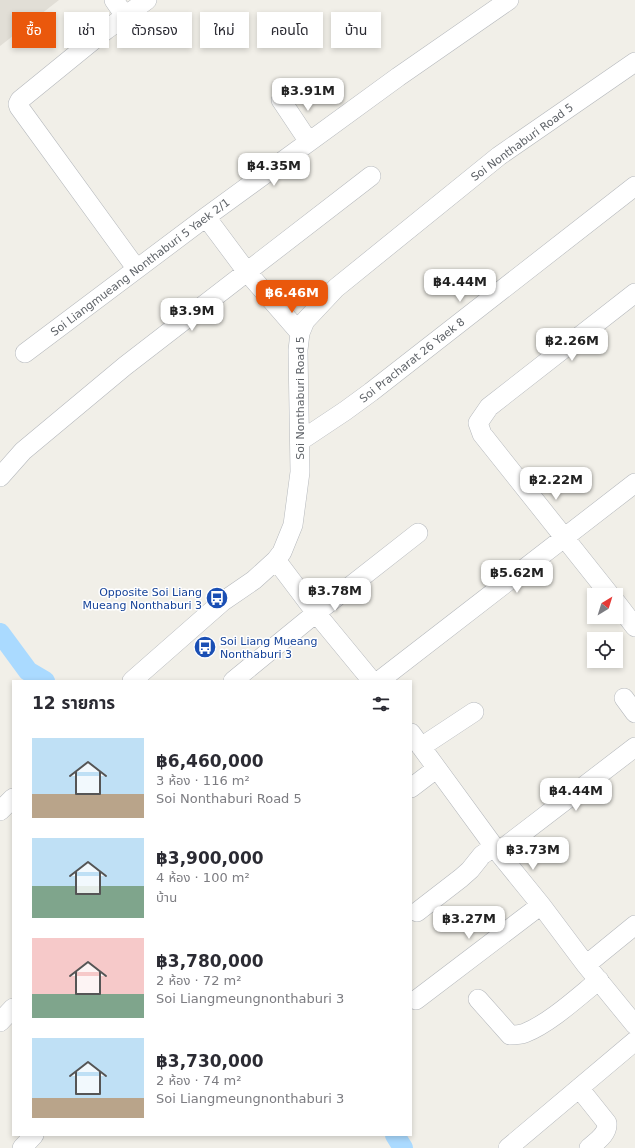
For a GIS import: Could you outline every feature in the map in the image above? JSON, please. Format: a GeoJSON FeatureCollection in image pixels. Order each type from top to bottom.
{"type":"FeatureCollection","features":[{"type":"Feature","properties":{"kind":"street"},"geometry":{"type":"LineString","coordinates":[[114,0],[122,12]]}},
{"type":"Feature","properties":{"kind":"street"},"geometry":{"type":"LineString","coordinates":[[130,12],[147,0]]}},
{"type":"Feature","properties":{"kind":"street","name":"Soi Liangmueang Nonthaburi 5 Yaek 2/1"},"geometry":{"type":"LineString","coordinates":[[25,353],[136,268],[398,77],[509,0]]}},
{"type":"Feature","properties":{"kind":"street"},"geometry":{"type":"LineString","coordinates":[[117,22],[20,100],[18,107],[136,268]]}},
{"type":"Feature","properties":{"kind":"street","name":"Soi Nonthaburi Road 5"},"geometry":{"type":"LineString","coordinates":[[133,680],[222,602],[254,580],[276,560],[282,552],[293,525],[300,472],[298,350],[300,333],[305,321],[336,288],[499,156],[635,62]]}},
{"type":"Feature","properties":{"kind":"street"},"geometry":{"type":"LineString","coordinates":[[281,100],[310,142]]}},
{"type":"Feature","properties":{"kind":"street"},"geometry":{"type":"LineString","coordinates":[[0,477],[24,451],[125,366],[371,176]]}},
{"type":"Feature","properties":{"kind":"street","name":"Soi Pracharat 26 Yaek 8"},"geometry":{"type":"LineString","coordinates":[[300,441],[371,392],[635,186]]}},
{"type":"Feature","properties":{"kind":"street"},"geometry":{"type":"LineString","coordinates":[[206,217],[247,272],[300,333]]}},
{"type":"Feature","properties":{"kind":"street"},"geometry":{"type":"LineString","coordinates":[[605,588],[482,434],[478,422],[489,406],[635,293]]}},
{"type":"Feature","properties":{"kind":"street"},"geometry":{"type":"LineString","coordinates":[[380,680],[635,483]]}},
{"type":"Feature","properties":{"kind":"street"},"geometry":{"type":"LineString","coordinates":[[234,680],[418,532]]}},
{"type":"Feature","properties":{"kind":"street"},"geometry":{"type":"LineString","coordinates":[[276,560],[316,613],[371,680]]}},
{"type":"Feature","properties":{"kind":"street"},"geometry":{"type":"LineString","coordinates":[[623,609],[633,620]]}},
{"type":"Feature","properties":{"kind":"street"},"geometry":{"type":"LineString","coordinates":[[624,698],[635,712]]}},
{"type":"Feature","properties":{"kind":"street"},"geometry":{"type":"LineString","coordinates":[[474,712],[416,740],[496,850],[635,1025]]}},
{"type":"Feature","properties":{"kind":"street"},"geometry":{"type":"LineString","coordinates":[[417,912],[461,878],[470,870],[482,855],[496,850],[635,746]]}},
{"type":"Feature","properties":{"kind":"street"},"geometry":{"type":"LineString","coordinates":[[412,787],[436,768]]}},
{"type":"Feature","properties":{"kind":"street"},"geometry":{"type":"LineString","coordinates":[[0,811],[12,799]]}},
{"type":"Feature","properties":{"kind":"street"},"geometry":{"type":"LineString","coordinates":[[416,1000],[541,905]]}},
{"type":"Feature","properties":{"kind":"street"},"geometry":{"type":"LineString","coordinates":[[586,965],[635,925]]}},
{"type":"Feature","properties":{"kind":"street"},"geometry":{"type":"LineString","coordinates":[[478,999],[510,1035],[517,1036],[525,1033],[559,1012],[599,980]]}},
{"type":"Feature","properties":{"kind":"street"},"geometry":{"type":"LineString","coordinates":[[508,1148],[635,1042]]}},
{"type":"Feature","properties":{"kind":"street"},"geometry":{"type":"LineString","coordinates":[[580,1088],[607,1123],[607,1128],[601,1138],[589,1148]]}},
{"type":"Feature","properties":{"kind":"street"},"geometry":{"type":"LineString","coordinates":[[22,1148],[33,1136]]}},
{"type":"Feature","properties":{"kind":"shaded area"},"geometry":{"type":"Polygon","coordinates":[[[0,0],[59,0],[44,12],[12,12],[12,37],[0,46],[0,0]]]}},
{"type":"Feature","properties":{"kind":"waterway"},"geometry":{"type":"LineString","coordinates":[[0,633],[28,671],[43,680]]}},
{"type":"Feature","properties":{"kind":"waterway"},"geometry":{"type":"LineString","coordinates":[[396,1136],[403,1148]]}},
{"type":"Feature","properties":{"kind":"place","name":"Opposite Soi Liang Mueang Nonthaburi 3"},"geometry":{"type":"Point","coordinates":[217,598]}},
{"type":"Feature","properties":{"kind":"place","name":"Soi Liang Mueang Nonthaburi 3"},"geometry":{"type":"Point","coordinates":[205,647]}}]}
